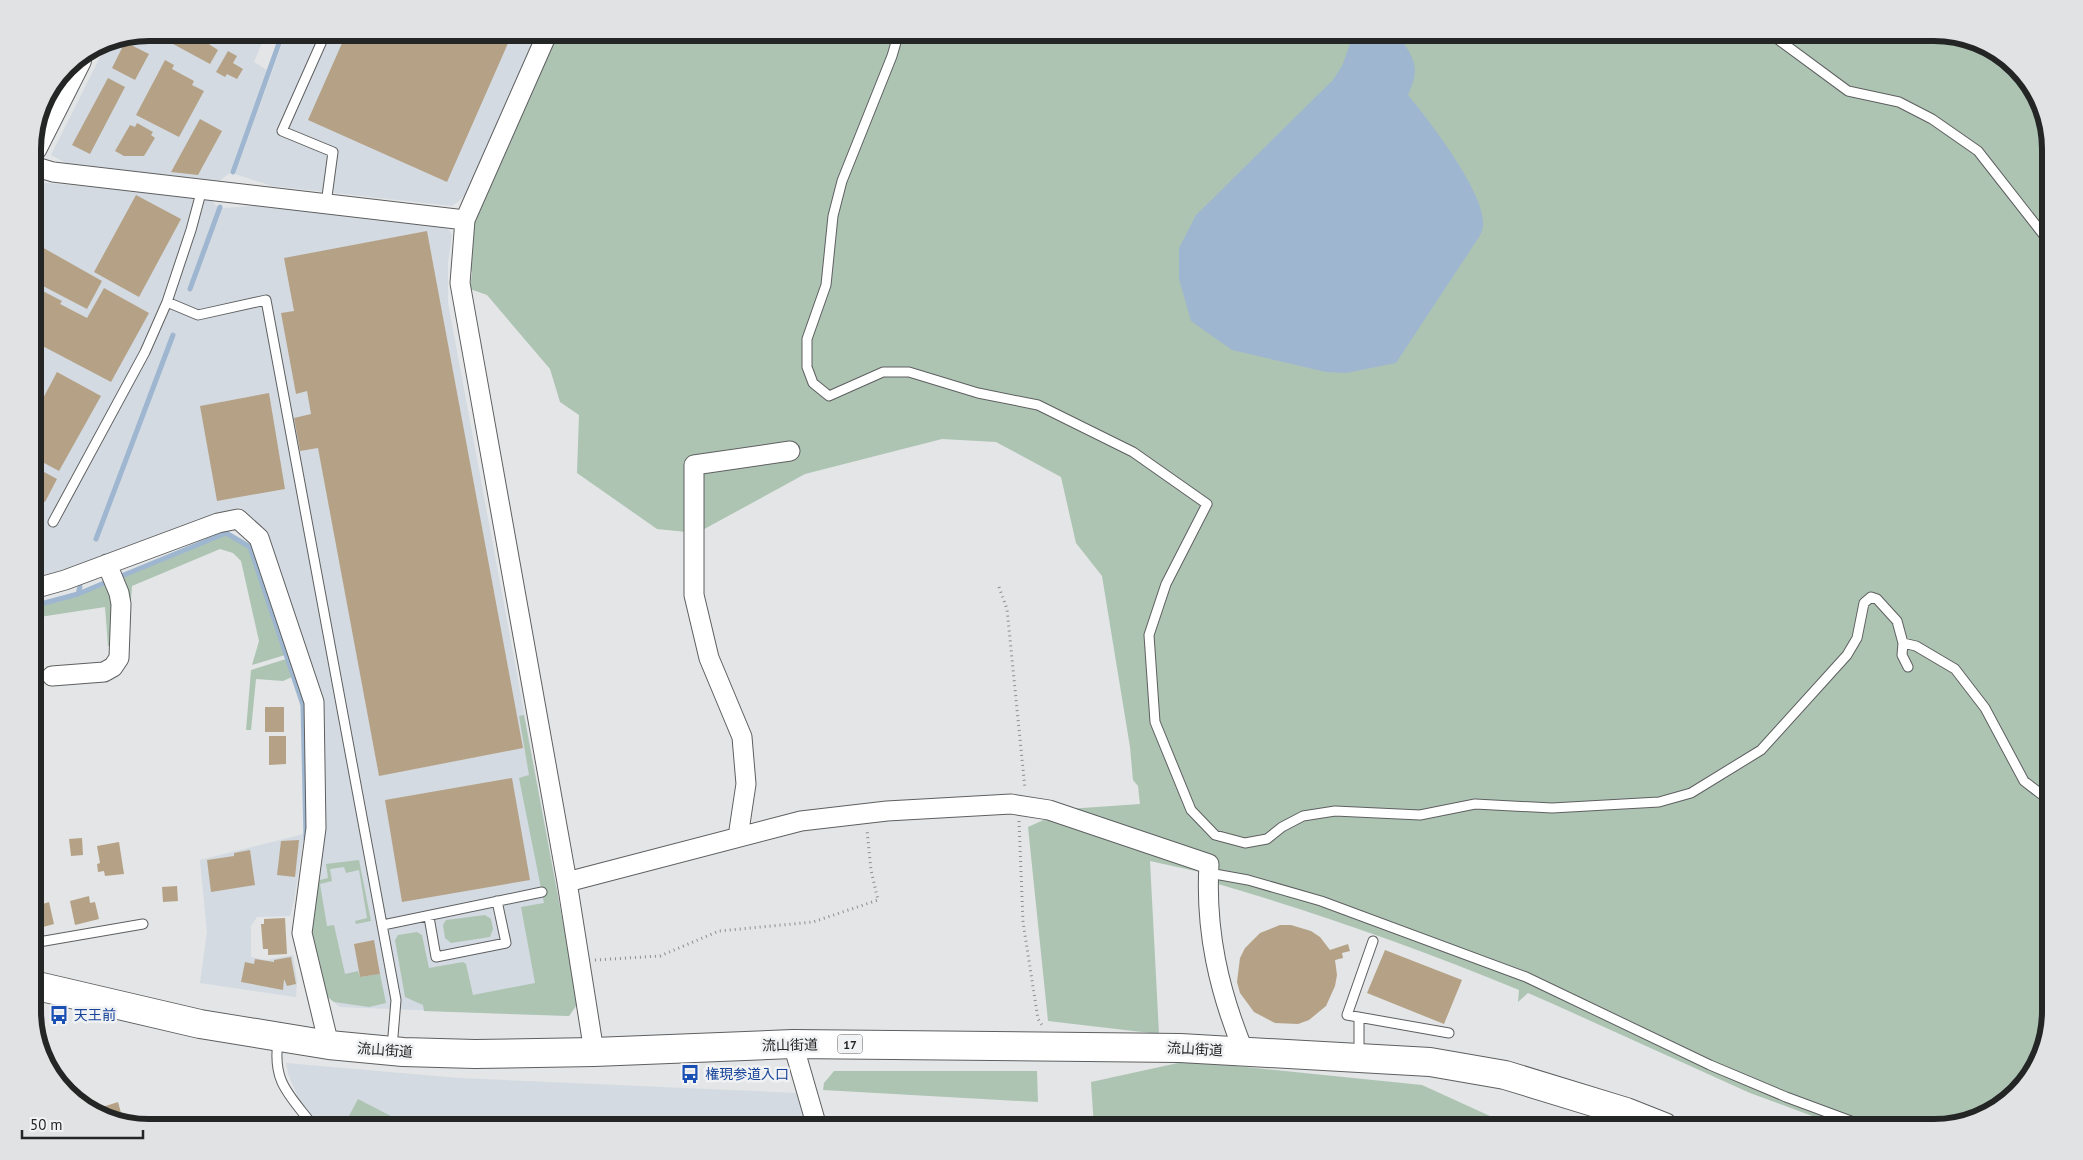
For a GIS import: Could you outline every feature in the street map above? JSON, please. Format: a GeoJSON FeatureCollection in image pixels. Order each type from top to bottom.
{"type":"FeatureCollection","features":[{"type":"Feature","properties":{"kind":"main road"},"geometry":{"type":"LineString","coordinates":[[44,125],[67,80]]}},
{"type":"Feature","properties":{"kind":"main road","name":"流山街道"},"geometry":{"type":"LineString","coordinates":[[41,987],[190,1022],[329,1045],[391,1050],[475,1054],[594,1052],[793,1044],[1180,1048],[1430,1062],[1505,1075],[1626,1112],[1643,1119]]}},
{"type":"Feature","properties":{"kind":"street"},"geometry":{"type":"LineString","coordinates":[[544,41],[465,220],[460,283],[567,882],[594,1052]]}},
{"type":"Feature","properties":{"kind":"street"},"geometry":{"type":"LineString","coordinates":[[41,168],[53,172],[465,220]]}},
{"type":"Feature","properties":{"kind":"street"},"geometry":{"type":"LineString","coordinates":[[738,837],[746,784],[742,736],[709,658],[694,595],[694,466],[790,451]]}},
{"type":"Feature","properties":{"kind":"street"},"geometry":{"type":"LineString","coordinates":[[41,586],[218,523],[238,519],[259,538],[314,702],[316,828],[302,933],[329,1045]]}},
{"type":"Feature","properties":{"kind":"street"},"geometry":{"type":"LineString","coordinates":[[52,676],[104,672],[113,667],[119,658],[121,604],[119,593],[107,564]]}},
{"type":"Feature","properties":{"kind":"street"},"geometry":{"type":"LineString","coordinates":[[567,882],[801,821],[866,814],[1022,806],[1050,810],[1209,864],[1215,966],[1226,1007],[1244,1052]]}},
{"type":"Feature","properties":{"kind":"street"},"geometry":{"type":"LineString","coordinates":[[793,1044],[815,1119]]}},
{"type":"Feature","properties":{"kind":"lane"},"geometry":{"type":"LineString","coordinates":[[322,41],[282,131],[332,152],[326,204]]}},
{"type":"Feature","properties":{"kind":"lane"},"geometry":{"type":"LineString","coordinates":[[896,41],[842,181],[833,216],[826,285],[807,339],[807,367],[813,383],[829,396],[883,372],[909,372],[978,393],[1038,405],[1133,452],[1207,504],[1166,584],[1149,636],[1155,722],[1191,810],[1214,835],[1245,843],[1267,839],[1282,827],[1303,816],[1335,811],[1420,815],[1475,804],[1552,808],[1659,802],[1691,793],[1761,750],[1847,655],[1857,638],[1864,603],[1871,597],[1877,599],[1897,621],[1903,643],[1902,655],[1908,667]]}},
{"type":"Feature","properties":{"kind":"lane"},"geometry":{"type":"LineString","coordinates":[[1780,41],[1848,91],[1899,102],[1932,119],[1978,151],[2042,232]]}},
{"type":"Feature","properties":{"kind":"lane"},"geometry":{"type":"LineString","coordinates":[[53,522],[145,352],[167,302],[191,230],[202,189]]}},
{"type":"Feature","properties":{"kind":"lane"},"geometry":{"type":"LineString","coordinates":[[167,302],[198,315],[266,300],[396,1000],[391,1050]]}},
{"type":"Feature","properties":{"kind":"lane"},"geometry":{"type":"LineString","coordinates":[[1903,643],[1916,646],[1955,669],[1985,708],[2024,781],[2042,795]]}},
{"type":"Feature","properties":{"kind":"lane"},"geometry":{"type":"LineString","coordinates":[[1209,873],[1248,880],[1321,902],[1526,977],[1710,1065],[1843,1119]]}},
{"type":"Feature","properties":{"kind":"lane"},"geometry":{"type":"LineString","coordinates":[[383,925],[429,917],[542,892]]}},
{"type":"Feature","properties":{"kind":"lane"},"geometry":{"type":"LineString","coordinates":[[429,917],[436,957],[506,943],[497,901]]}},
{"type":"Feature","properties":{"kind":"lane"},"geometry":{"type":"LineString","coordinates":[[41,942],[143,924]]}},
{"type":"Feature","properties":{"kind":"lane"},"geometry":{"type":"LineString","coordinates":[[1373,941],[1347,1016],[1450,1032]]}},
{"type":"Feature","properties":{"kind":"lane"},"geometry":{"type":"LineString","coordinates":[[1359,1018],[1360,1058]]}},
{"type":"Feature","properties":{"kind":"lane"},"geometry":{"type":"LineString","coordinates":[[279,1038],[275,1062],[280,1080],[308,1119]]}},
{"type":"Feature","properties":{"kind":"path"},"geometry":{"type":"LineString","coordinates":[[999,587],[1007,609],[1022,806],[1023,922],[1038,1019],[1056,1047]]}},
{"type":"Feature","properties":{"kind":"path"},"geometry":{"type":"LineString","coordinates":[[580,961],[660,956],[719,931],[813,922],[878,900],[871,870],[866,814]]}},
{"type":"Feature","properties":{"kind":"shaded area"},"geometry":{"type":"Polygon","coordinates":[[[142,41],[263,41],[254,62],[267,70],[230,173],[219,181],[66,163],[51,155],[103,51],[128,43],[142,41]]]}},
{"type":"Feature","properties":{"kind":"shaded area"},"geometry":{"type":"Polygon","coordinates":[[[283,41],[536,41],[469,193],[452,206],[272,186],[235,174],[283,41]]]}},
{"type":"Feature","properties":{"kind":"shaded area"},"geometry":{"type":"Polygon","coordinates":[[[41,183],[210,197],[215,205],[223,208],[268,205],[446,226],[452,235],[448,263],[448,303],[578,1003],[569,1016],[340,1007],[325,995],[308,932],[320,702],[262,528],[239,507],[41,581],[41,183]]]}},
{"type":"Feature","properties":{"kind":"shaded area"},"geometry":{"type":"Polygon","coordinates":[[[304,834],[290,916],[257,917],[251,926],[251,957],[266,960],[293,955],[297,981],[296,997],[200,983],[207,932],[200,860],[304,834]]]}},
{"type":"Feature","properties":{"kind":"shaded area"},"geometry":{"type":"Polygon","coordinates":[[[286,1063],[458,1078],[797,1093],[804,1119],[312,1119],[301,1104],[288,1074],[286,1063]]]}},
{"type":"Feature","properties":{"kind":"green space"},"geometry":{"type":"Polygon","coordinates":[[[549,41],[1934,41],[1948,42],[1975,49],[2000,64],[2019,83],[2031,101],[2040,128],[2042,142],[2042,1011],[2041,1025],[2034,1052],[2019,1077],[2010,1087],[2000,1096],[1975,1111],[1948,1118],[1934,1119],[1820,1119],[1750,1093],[1528,993],[1518,1002],[1519,990],[1445,960],[1332,920],[1218,884],[1218,876],[1150,861],[1159,1034],[1048,1021],[1028,827],[1068,809],[1140,804],[1138,786],[1133,780],[1130,747],[1102,576],[1076,543],[1061,477],[996,442],[942,439],[805,474],[697,533],[657,529],[577,473],[579,415],[560,402],[550,369],[487,295],[470,289],[472,272],[456,247],[549,41]]]}},
{"type":"Feature","properties":{"kind":"green space"},"geometry":{"type":"Polygon","coordinates":[[[225,535],[249,548],[285,655],[252,665],[259,641],[241,561],[233,553],[220,549],[132,586],[129,628],[119,579],[225,535]]]}},
{"type":"Feature","properties":{"kind":"green space"},"geometry":{"type":"Polygon","coordinates":[[[111,583],[116,600],[112,646],[108,646],[105,607],[41,617],[41,605],[79,595],[111,583]]]}},
{"type":"Feature","properties":{"kind":"green space"},"geometry":{"type":"Polygon","coordinates":[[[286,659],[292,677],[283,681],[256,679],[251,730],[246,730],[251,670],[286,659]]]}},
{"type":"Feature","properties":{"kind":"green space"},"geometry":{"type":"Polygon","coordinates":[[[524,715],[578,1003],[569,1016],[424,1011],[423,1005],[405,997],[395,940],[398,935],[417,932],[422,935],[429,968],[463,962],[466,964],[473,995],[535,983],[521,907],[544,903],[519,778],[529,775],[519,716],[524,715]]]}},
{"type":"Feature","properties":{"kind":"green space"},"geometry":{"type":"Polygon","coordinates":[[[359,860],[371,921],[356,924],[355,921],[367,918],[359,870],[346,873],[344,867],[330,869],[332,881],[320,884],[327,926],[334,925],[345,974],[358,971],[360,977],[380,974],[386,1003],[369,1007],[334,1002],[325,995],[308,932],[316,881],[328,878],[326,864],[359,860]]]}},
{"type":"Feature","properties":{"kind":"green space"},"geometry":{"type":"Polygon","coordinates":[[[485,915],[491,919],[493,929],[490,937],[451,943],[445,938],[443,925],[446,920],[485,915]]]}},
{"type":"Feature","properties":{"kind":"green space"},"geometry":{"type":"Polygon","coordinates":[[[1187,1061],[1422,1085],[1496,1119],[1093,1119],[1091,1082],[1187,1061]]]}},
{"type":"Feature","properties":{"kind":"green space"},"geometry":{"type":"Polygon","coordinates":[[[834,1071],[1037,1071],[1038,1102],[823,1090],[824,1083],[834,1071]]]}},
{"type":"Feature","properties":{"kind":"green space"},"geometry":{"type":"Polygon","coordinates":[[[358,1099],[397,1119],[347,1119],[358,1099]]]}},
{"type":"Feature","properties":{"kind":"water"},"geometry":{"type":"Polygon","coordinates":[[[1351,41],[1402,41],[1414,62],[1415,69],[1408,95],[1442,139],[1466,177],[1482,212],[1483,227],[1479,237],[1396,363],[1346,373],[1326,372],[1232,350],[1191,321],[1179,279],[1179,248],[1196,215],[1333,80],[1342,66],[1351,41]]]}},
{"type":"Feature","properties":{"kind":"building"},"geometry":{"type":"Polygon","coordinates":[[[168,41],[204,41],[218,50],[210,64],[168,41]]]}},
{"type":"Feature","properties":{"kind":"building"},"geometry":{"type":"Polygon","coordinates":[[[343,41],[509,41],[447,182],[308,120],[343,41]]]}},
{"type":"Feature","properties":{"kind":"building"},"geometry":{"type":"Polygon","coordinates":[[[127,43],[149,54],[135,80],[112,68],[124,44],[127,43]]]}},
{"type":"Feature","properties":{"kind":"building"},"geometry":{"type":"Polygon","coordinates":[[[228,51],[237,56],[233,63],[243,69],[237,79],[227,74],[225,77],[216,72],[228,51]]]}},
{"type":"Feature","properties":{"kind":"building"},"geometry":{"type":"Polygon","coordinates":[[[165,60],[174,65],[172,69],[194,81],[192,85],[204,91],[179,137],[136,115],[165,60]]]}},
{"type":"Feature","properties":{"kind":"building"},"geometry":{"type":"Polygon","coordinates":[[[108,78],[125,87],[90,154],[72,145],[108,78]]]}},
{"type":"Feature","properties":{"kind":"building"},"geometry":{"type":"Polygon","coordinates":[[[200,119],[222,131],[198,175],[171,172],[200,119]]]}},
{"type":"Feature","properties":{"kind":"building"},"geometry":{"type":"Polygon","coordinates":[[[137,123],[153,132],[151,135],[155,138],[144,156],[124,156],[115,151],[130,125],[135,127],[137,123]]]}},
{"type":"Feature","properties":{"kind":"building"},"geometry":{"type":"Polygon","coordinates":[[[136,195],[181,219],[139,297],[94,272],[136,195]]]}},
{"type":"Feature","properties":{"kind":"building"},"geometry":{"type":"Polygon","coordinates":[[[427,231],[523,748],[379,776],[318,448],[300,451],[294,418],[311,414],[307,391],[296,394],[281,313],[294,311],[284,258],[427,231]]]}},
{"type":"Feature","properties":{"kind":"building"},"geometry":{"type":"Polygon","coordinates":[[[41,247],[102,281],[87,309],[41,285],[41,247]]]}},
{"type":"Feature","properties":{"kind":"building"},"geometry":{"type":"Polygon","coordinates":[[[104,288],[149,313],[111,382],[41,345],[41,290],[62,301],[60,304],[87,318],[104,288]]]}},
{"type":"Feature","properties":{"kind":"building"},"geometry":{"type":"Polygon","coordinates":[[[57,372],[101,396],[59,471],[41,461],[41,402],[57,372]]]}},
{"type":"Feature","properties":{"kind":"building"},"geometry":{"type":"Polygon","coordinates":[[[269,393],[285,489],[217,501],[200,406],[269,393]]]}},
{"type":"Feature","properties":{"kind":"building"},"geometry":{"type":"Polygon","coordinates":[[[41,470],[57,479],[45,502],[41,500],[41,470]]]}},
{"type":"Feature","properties":{"kind":"building"},"geometry":{"type":"Polygon","coordinates":[[[265,707],[284,707],[284,732],[265,732],[265,707]]]}},
{"type":"Feature","properties":{"kind":"building"},"geometry":{"type":"Polygon","coordinates":[[[269,736],[286,736],[286,764],[269,765],[269,736]]]}},
{"type":"Feature","properties":{"kind":"building"},"geometry":{"type":"Polygon","coordinates":[[[512,778],[530,880],[402,902],[385,800],[512,778]]]}},
{"type":"Feature","properties":{"kind":"building"},"geometry":{"type":"Polygon","coordinates":[[[82,838],[83,855],[71,856],[69,839],[82,838]]]}},
{"type":"Feature","properties":{"kind":"building"},"geometry":{"type":"Polygon","coordinates":[[[299,840],[295,877],[277,875],[281,841],[299,840]]]}},
{"type":"Feature","properties":{"kind":"building"},"geometry":{"type":"Polygon","coordinates":[[[119,842],[124,874],[105,876],[104,871],[98,872],[97,864],[100,863],[97,846],[119,842]]]}},
{"type":"Feature","properties":{"kind":"building"},"geometry":{"type":"Polygon","coordinates":[[[250,850],[255,885],[211,892],[207,860],[234,856],[234,853],[250,850]]]}},
{"type":"Feature","properties":{"kind":"building"},"geometry":{"type":"Polygon","coordinates":[[[177,886],[178,901],[163,902],[162,887],[177,886]]]}},
{"type":"Feature","properties":{"kind":"building"},"geometry":{"type":"Polygon","coordinates":[[[89,896],[90,903],[95,902],[99,919],[75,925],[70,901],[89,896]]]}},
{"type":"Feature","properties":{"kind":"building"},"geometry":{"type":"Polygon","coordinates":[[[49,902],[54,924],[41,928],[41,904],[49,902]]]}},
{"type":"Feature","properties":{"kind":"building"},"geometry":{"type":"Polygon","coordinates":[[[285,918],[287,954],[268,955],[268,949],[263,949],[261,924],[264,924],[264,919],[285,918]]]}},
{"type":"Feature","properties":{"kind":"building"},"geometry":{"type":"Polygon","coordinates":[[[1280,925],[1291,925],[1311,931],[1320,937],[1330,950],[1348,944],[1350,951],[1342,953],[1343,958],[1335,960],[1337,975],[1335,986],[1326,1006],[1309,1020],[1298,1024],[1275,1023],[1254,1012],[1240,993],[1237,982],[1240,958],[1245,948],[1260,933],[1280,925]]]}},
{"type":"Feature","properties":{"kind":"building"},"geometry":{"type":"Polygon","coordinates":[[[374,940],[380,974],[360,977],[354,944],[374,940]]]}},
{"type":"Feature","properties":{"kind":"building"},"geometry":{"type":"Polygon","coordinates":[[[1385,950],[1462,980],[1444,1024],[1367,993],[1385,950]]]}},
{"type":"Feature","properties":{"kind":"building"},"geometry":{"type":"Polygon","coordinates":[[[291,957],[296,984],[287,986],[284,979],[283,990],[241,982],[245,962],[254,964],[255,959],[274,962],[274,960],[291,957]]]}},
{"type":"Feature","properties":{"kind":"building"},"geometry":{"type":"Polygon","coordinates":[[[118,1102],[122,1115],[108,1111],[101,1107],[118,1102]]]}},
{"type":"Feature","properties":{"kind":"waterway"},"geometry":{"type":"LineString","coordinates":[[233,172],[280,41]]}},
{"type":"Feature","properties":{"kind":"waterway"},"geometry":{"type":"LineString","coordinates":[[190,289],[220,207]]}},
{"type":"Feature","properties":{"kind":"waterway"},"geometry":{"type":"LineString","coordinates":[[96,539],[173,335]]}},
{"type":"Feature","properties":{"kind":"waterway"},"geometry":{"type":"LineString","coordinates":[[119,577],[226,533],[250,547],[303,705],[306,840]]}},
{"type":"Feature","properties":{"kind":"waterway"},"geometry":{"type":"LineString","coordinates":[[78,594],[109,581]]}},
{"type":"Feature","properties":{"kind":"waterway"},"geometry":{"type":"LineString","coordinates":[[41,604],[78,594],[80,587]]}},
{"type":"Feature","properties":{"kind":"place","name":"天王前"},"geometry":{"type":"Point","coordinates":[59,1015]}},
{"type":"Feature","properties":{"kind":"place","name":"権現参道入口"},"geometry":{"type":"Point","coordinates":[690,1074]}}]}
